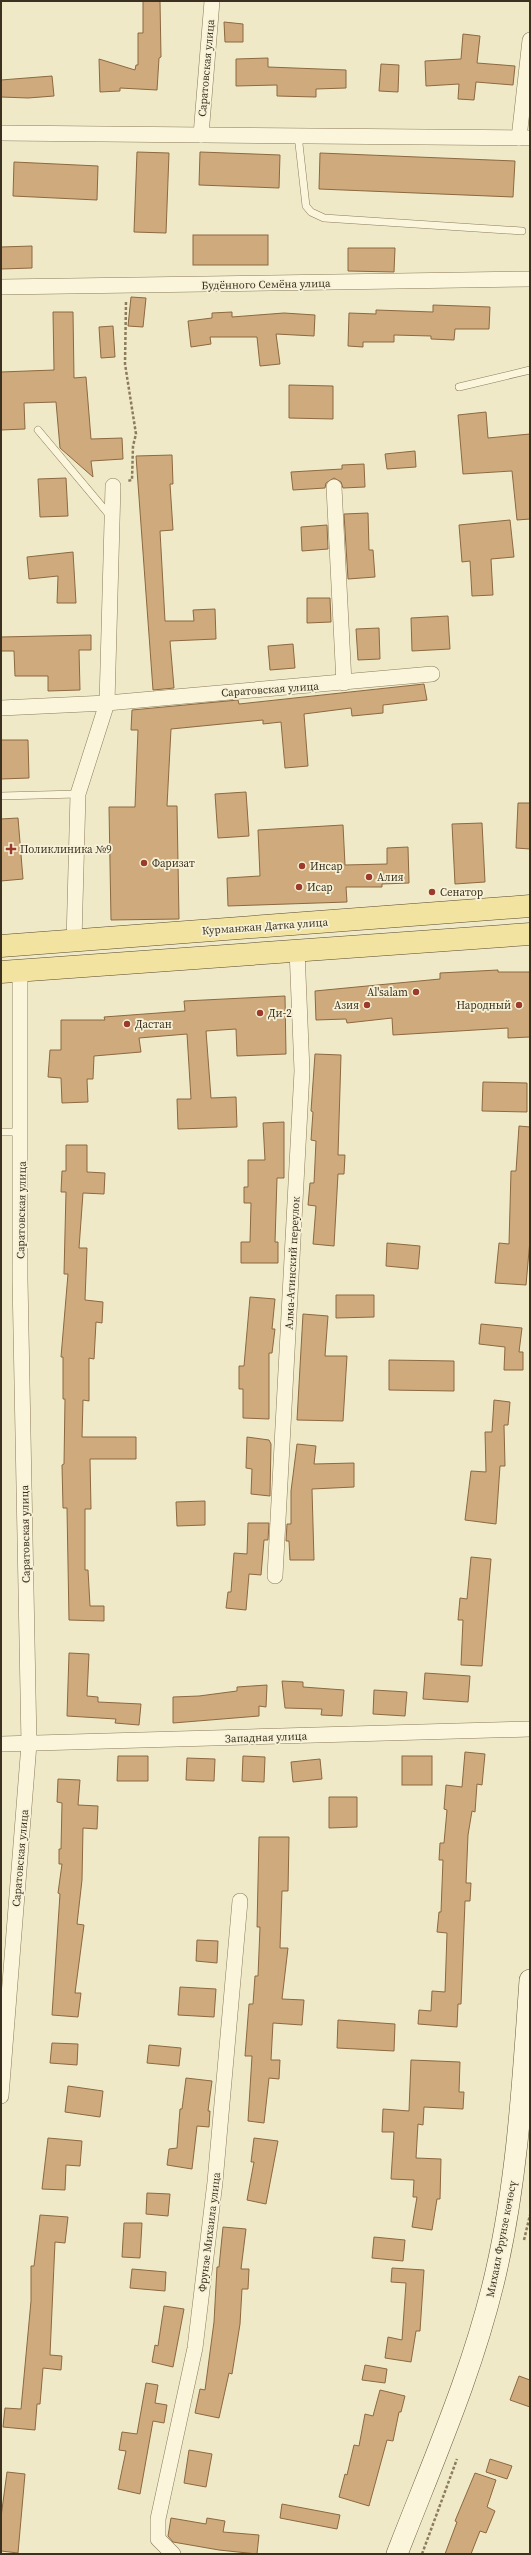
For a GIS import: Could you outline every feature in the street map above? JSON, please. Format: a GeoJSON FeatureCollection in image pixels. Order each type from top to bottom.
{"type":"FeatureCollection","features":[{"type":"Feature","properties":{"kind":"main road","name":"Курманжан Датка улица"},"geometry":{"type":"LineString","coordinates":[[1,946],[530,906]]}},
{"type":"Feature","properties":{"kind":"main road"},"geometry":{"type":"LineString","coordinates":[[11,972],[530,934]]}},
{"type":"Feature","properties":{"kind":"main road","name":"Михаил Фрунзе көчөсү"},"geometry":{"type":"LineString","coordinates":[[397,2554],[473,2357],[496,2271],[514,2175],[527,2066],[530,1980]]}},
{"type":"Feature","properties":{"kind":"street","name":"Саратовская улица"},"geometry":{"type":"LineString","coordinates":[[201,134],[212,1]]}},
{"type":"Feature","properties":{"kind":"street"},"geometry":{"type":"LineString","coordinates":[[1,133],[525,138],[530,40]]}},
{"type":"Feature","properties":{"kind":"street","name":"Будённого Семёна улица"},"geometry":{"type":"LineString","coordinates":[[1,287],[530,279]]}},
{"type":"Feature","properties":{"kind":"street"},"geometry":{"type":"LineString","coordinates":[[74,941],[78,794],[107,703],[113,486]]}},
{"type":"Feature","properties":{"kind":"street"},"geometry":{"type":"LineString","coordinates":[[334,487],[344,683]]}},
{"type":"Feature","properties":{"kind":"street","name":"Саратовская улица"},"geometry":{"type":"LineString","coordinates":[[1,708],[107,703],[432,674]]}},
{"type":"Feature","properties":{"kind":"street","name":"Алма-Атинский переулок"},"geometry":{"type":"LineString","coordinates":[[275,1576],[302,1071],[297,950]]}},
{"type":"Feature","properties":{"kind":"street","name":"Саратовская улица"},"geometry":{"type":"LineString","coordinates":[[1,2096],[29,1744],[20,1279],[22,1132],[11,972]]}},
{"type":"Feature","properties":{"kind":"street","name":"Западная улица"},"geometry":{"type":"LineString","coordinates":[[1,1744],[530,1728]]}},
{"type":"Feature","properties":{"kind":"street","name":"Фрунзе Михаила улица"},"geometry":{"type":"LineString","coordinates":[[173,2554],[158,2539],[158,2519],[195,2348],[216,2182],[240,1900]]}},
{"type":"Feature","properties":{"kind":"lane"},"geometry":{"type":"LineString","coordinates":[[298,135],[306,206],[311,212],[324,218],[522,231]]}},
{"type":"Feature","properties":{"kind":"lane"},"geometry":{"type":"LineString","coordinates":[[459,387],[530,370]]}},
{"type":"Feature","properties":{"kind":"lane"},"geometry":{"type":"LineString","coordinates":[[38,430],[112,519]]}},
{"type":"Feature","properties":{"kind":"lane"},"geometry":{"type":"LineString","coordinates":[[1,796],[78,794]]}},
{"type":"Feature","properties":{"kind":"lane"},"geometry":{"type":"LineString","coordinates":[[1,1132],[22,1132]]}},
{"type":"Feature","properties":{"kind":"path"},"geometry":{"type":"LineString","coordinates":[[113,486],[132,480],[133,446],[136,434],[125,364],[126,286]]}},
{"type":"Feature","properties":{"kind":"building"},"geometry":{"type":"Polygon","coordinates":[[[143,1],[160,1],[161,57],[159,58],[157,90],[120,88],[120,91],[100,92],[99,59],[135,70],[136,65],[138,65],[138,33],[143,33],[143,1]]]}},
{"type":"Feature","properties":{"kind":"building"},"geometry":{"type":"Polygon","coordinates":[[[224,22],[243,24],[243,42],[225,42],[224,22]]]}},
{"type":"Feature","properties":{"kind":"building"},"geometry":{"type":"Polygon","coordinates":[[[463,34],[480,36],[477,63],[515,66],[513,85],[476,82],[474,100],[458,99],[459,84],[426,86],[425,61],[461,59],[463,34]]]}},
{"type":"Feature","properties":{"kind":"building"},"geometry":{"type":"Polygon","coordinates":[[[268,58],[268,67],[346,70],[346,88],[316,89],[316,97],[277,96],[277,85],[236,86],[236,59],[268,58]]]}},
{"type":"Feature","properties":{"kind":"building"},"geometry":{"type":"Polygon","coordinates":[[[381,64],[399,65],[398,92],[379,91],[381,64]]]}},
{"type":"Feature","properties":{"kind":"building"},"geometry":{"type":"Polygon","coordinates":[[[52,76],[54,96],[28,98],[1,97],[1,80],[52,76]]]}},
{"type":"Feature","properties":{"kind":"building"},"geometry":{"type":"Polygon","coordinates":[[[137,152],[169,153],[166,233],[134,232],[137,152]]]}},
{"type":"Feature","properties":{"kind":"building"},"geometry":{"type":"Polygon","coordinates":[[[200,152],[280,155],[279,188],[199,185],[200,152]]]}},
{"type":"Feature","properties":{"kind":"building"},"geometry":{"type":"Polygon","coordinates":[[[320,153],[515,161],[513,197],[319,189],[320,153]]]}},
{"type":"Feature","properties":{"kind":"building"},"geometry":{"type":"Polygon","coordinates":[[[14,162],[98,166],[97,200],[13,196],[14,162]]]}},
{"type":"Feature","properties":{"kind":"building"},"geometry":{"type":"Polygon","coordinates":[[[193,235],[268,235],[268,265],[193,265],[193,235]]]}},
{"type":"Feature","properties":{"kind":"building"},"geometry":{"type":"Polygon","coordinates":[[[32,246],[32,268],[1,269],[1,247],[32,246]]]}},
{"type":"Feature","properties":{"kind":"building"},"geometry":{"type":"Polygon","coordinates":[[[348,248],[395,248],[394,272],[348,271],[348,248]]]}},
{"type":"Feature","properties":{"kind":"building"},"geometry":{"type":"Polygon","coordinates":[[[131,297],[146,298],[143,327],[128,326],[131,297]]]}},
{"type":"Feature","properties":{"kind":"building"},"geometry":{"type":"Polygon","coordinates":[[[433,305],[490,307],[489,329],[455,329],[454,340],[431,339],[431,336],[394,335],[394,342],[363,342],[363,347],[348,346],[349,313],[376,314],[376,310],[433,312],[433,305]]]}},
{"type":"Feature","properties":{"kind":"building"},"geometry":{"type":"Polygon","coordinates":[[[53,312],[73,312],[74,378],[86,377],[91,439],[122,438],[123,459],[91,461],[93,477],[60,448],[56,402],[24,403],[25,429],[1,430],[1,372],[54,370],[53,312]]]}},
{"type":"Feature","properties":{"kind":"building"},"geometry":{"type":"Polygon","coordinates":[[[232,312],[232,317],[284,313],[315,315],[314,336],[276,334],[280,364],[260,366],[257,337],[210,337],[211,344],[191,347],[188,321],[212,318],[212,313],[232,312]]]}},
{"type":"Feature","properties":{"kind":"building"},"geometry":{"type":"Polygon","coordinates":[[[113,326],[115,357],[101,358],[99,327],[113,326]]]}},
{"type":"Feature","properties":{"kind":"building"},"geometry":{"type":"Polygon","coordinates":[[[289,385],[333,386],[333,419],[289,418],[289,385]]]}},
{"type":"Feature","properties":{"kind":"building"},"geometry":{"type":"Polygon","coordinates":[[[486,412],[488,438],[530,434],[530,519],[517,520],[512,471],[463,474],[458,415],[486,412]]]}},
{"type":"Feature","properties":{"kind":"building"},"geometry":{"type":"Polygon","coordinates":[[[415,451],[416,467],[387,469],[385,454],[415,451]]]}},
{"type":"Feature","properties":{"kind":"building"},"geometry":{"type":"Polygon","coordinates":[[[172,455],[173,484],[170,484],[173,530],[160,531],[165,621],[194,621],[193,610],[215,609],[216,639],[170,641],[174,688],[153,690],[136,456],[172,455]]]}},
{"type":"Feature","properties":{"kind":"building"},"geometry":{"type":"Polygon","coordinates":[[[364,464],[365,487],[343,488],[341,482],[334,478],[326,483],[325,488],[293,490],[291,472],[342,469],[342,465],[364,464]]]}},
{"type":"Feature","properties":{"kind":"building"},"geometry":{"type":"Polygon","coordinates":[[[66,478],[68,516],[40,517],[38,479],[66,478]]]}},
{"type":"Feature","properties":{"kind":"building"},"geometry":{"type":"Polygon","coordinates":[[[368,513],[369,550],[373,550],[375,577],[348,579],[344,514],[368,513]]]}},
{"type":"Feature","properties":{"kind":"building"},"geometry":{"type":"Polygon","coordinates":[[[510,520],[514,557],[491,559],[493,595],[472,596],[470,561],[462,562],[459,525],[510,520]]]}},
{"type":"Feature","properties":{"kind":"building"},"geometry":{"type":"Polygon","coordinates":[[[327,525],[328,549],[302,551],[301,527],[327,525]]]}},
{"type":"Feature","properties":{"kind":"building"},"geometry":{"type":"Polygon","coordinates":[[[73,552],[76,603],[57,603],[58,576],[29,579],[27,557],[73,552]]]}},
{"type":"Feature","properties":{"kind":"building"},"geometry":{"type":"Polygon","coordinates":[[[307,598],[330,598],[331,622],[307,623],[307,598]]]}},
{"type":"Feature","properties":{"kind":"building"},"geometry":{"type":"Polygon","coordinates":[[[448,616],[450,649],[412,651],[411,618],[448,616]]]}},
{"type":"Feature","properties":{"kind":"building"},"geometry":{"type":"Polygon","coordinates":[[[379,628],[380,659],[358,660],[356,629],[379,628]]]}},
{"type":"Feature","properties":{"kind":"building"},"geometry":{"type":"Polygon","coordinates":[[[91,635],[91,650],[79,650],[80,690],[48,691],[48,676],[15,676],[14,651],[1,651],[1,637],[91,635]]]}},
{"type":"Feature","properties":{"kind":"building"},"geometry":{"type":"Polygon","coordinates":[[[293,644],[295,668],[270,670],[268,646],[293,644]]]}},
{"type":"Feature","properties":{"kind":"building"},"geometry":{"type":"Polygon","coordinates":[[[424,684],[427,700],[383,705],[383,713],[352,716],[351,708],[304,714],[308,766],[285,768],[281,722],[263,724],[263,720],[171,729],[167,806],[177,806],[179,919],[111,920],[109,807],[135,807],[138,730],[131,730],[132,710],[238,700],[239,704],[424,684]]]}},
{"type":"Feature","properties":{"kind":"building"},"geometry":{"type":"Polygon","coordinates":[[[1,740],[28,740],[29,778],[1,779],[1,740]]]}},
{"type":"Feature","properties":{"kind":"building"},"geometry":{"type":"Polygon","coordinates":[[[246,792],[249,836],[218,838],[215,794],[246,792]]]}},
{"type":"Feature","properties":{"kind":"building"},"geometry":{"type":"Polygon","coordinates":[[[518,803],[530,803],[530,849],[516,848],[518,803]]]}},
{"type":"Feature","properties":{"kind":"building","name":"Поликлиника №9"},"geometry":{"type":"Polygon","coordinates":[[[18,818],[23,879],[1,881],[1,819],[18,818]]]}},
{"type":"Feature","properties":{"kind":"building"},"geometry":{"type":"Polygon","coordinates":[[[482,823],[485,882],[455,884],[452,824],[482,823]]]}},
{"type":"Feature","properties":{"kind":"building","name":"Инсар"},"geometry":{"type":"Polygon","coordinates":[[[343,825],[345,865],[387,864],[387,848],[408,847],[409,883],[382,884],[382,887],[346,887],[347,902],[228,906],[227,878],[260,876],[258,830],[343,825]]]}},
{"type":"Feature","properties":{"kind":"building"},"geometry":{"type":"Polygon","coordinates":[[[498,970],[498,972],[530,972],[530,1037],[508,1038],[508,1028],[393,1035],[392,1018],[347,1023],[346,1019],[316,1020],[315,991],[440,979],[440,973],[498,970]]]}},
{"type":"Feature","properties":{"kind":"building"},"geometry":{"type":"Polygon","coordinates":[[[285,996],[286,1054],[237,1056],[236,1029],[206,1031],[211,1098],[236,1097],[237,1127],[178,1129],[177,1099],[191,1099],[187,1034],[139,1038],[141,1052],[94,1056],[93,1079],[87,1079],[88,1102],[62,1103],[61,1078],[48,1077],[50,1050],[61,1050],[61,1020],[105,1020],[104,1017],[185,1011],[184,1001],[285,996]]]}},
{"type":"Feature","properties":{"kind":"building"},"geometry":{"type":"Polygon","coordinates":[[[315,1054],[341,1055],[338,1155],[345,1155],[344,1174],[338,1174],[334,1246],[313,1244],[316,1206],[308,1205],[310,1183],[314,1183],[316,1141],[311,1140],[313,1112],[311,1111],[315,1054]]]}},
{"type":"Feature","properties":{"kind":"building"},"geometry":{"type":"Polygon","coordinates":[[[483,1082],[527,1083],[527,1112],[482,1111],[483,1082]]]}},
{"type":"Feature","properties":{"kind":"building"},"geometry":{"type":"Polygon","coordinates":[[[284,1122],[284,1178],[277,1178],[275,1242],[278,1242],[278,1263],[241,1263],[241,1242],[250,1242],[251,1203],[244,1203],[244,1187],[248,1187],[248,1160],[265,1160],[263,1123],[284,1122]]]}},
{"type":"Feature","properties":{"kind":"building"},"geometry":{"type":"Polygon","coordinates":[[[519,1126],[530,1127],[530,1240],[526,1285],[495,1283],[499,1243],[509,1244],[511,1171],[516,1171],[519,1126]]]}},
{"type":"Feature","properties":{"kind":"building"},"geometry":{"type":"Polygon","coordinates":[[[66,1145],[87,1145],[87,1172],[105,1173],[104,1194],[83,1193],[79,1248],[87,1248],[85,1300],[103,1302],[102,1323],[96,1322],[94,1359],[89,1358],[89,1401],[83,1400],[82,1437],[136,1437],[136,1459],[90,1459],[91,1509],[85,1509],[85,1570],[88,1570],[90,1606],[104,1606],[104,1621],[69,1620],[67,1508],[63,1508],[62,1465],[64,1464],[65,1399],[63,1399],[63,1357],[61,1357],[68,1274],[64,1274],[66,1192],[61,1192],[62,1171],[66,1171],[66,1145]]]}},
{"type":"Feature","properties":{"kind":"building"},"geometry":{"type":"Polygon","coordinates":[[[387,1243],[420,1246],[418,1269],[386,1266],[387,1243]]]}},
{"type":"Feature","properties":{"kind":"building"},"geometry":{"type":"Polygon","coordinates":[[[336,1295],[374,1295],[374,1317],[336,1318],[336,1295]]]}},
{"type":"Feature","properties":{"kind":"building"},"geometry":{"type":"Polygon","coordinates":[[[250,1297],[275,1299],[272,1329],[275,1329],[272,1353],[269,1353],[269,1419],[243,1418],[243,1389],[239,1389],[239,1366],[244,1366],[250,1297]]]}},
{"type":"Feature","properties":{"kind":"building"},"geometry":{"type":"Polygon","coordinates":[[[303,1314],[328,1316],[325,1356],[347,1356],[343,1421],[297,1420],[303,1314]]]}},
{"type":"Feature","properties":{"kind":"building"},"geometry":{"type":"Polygon","coordinates":[[[481,1324],[522,1328],[519,1352],[523,1352],[523,1370],[504,1370],[505,1347],[479,1344],[481,1324]]]}},
{"type":"Feature","properties":{"kind":"building"},"geometry":{"type":"Polygon","coordinates":[[[389,1360],[454,1361],[454,1391],[389,1390],[389,1360]]]}},
{"type":"Feature","properties":{"kind":"building"},"geometry":{"type":"Polygon","coordinates":[[[494,1400],[510,1402],[508,1425],[504,1425],[505,1466],[500,1466],[496,1524],[465,1520],[471,1471],[486,1472],[485,1432],[492,1432],[494,1400]]]}},
{"type":"Feature","properties":{"kind":"building"},"geometry":{"type":"Polygon","coordinates":[[[247,1437],[269,1440],[271,1444],[270,1496],[251,1494],[252,1469],[246,1468],[247,1437]]]}},
{"type":"Feature","properties":{"kind":"building"},"geometry":{"type":"Polygon","coordinates":[[[297,1444],[316,1446],[314,1464],[354,1463],[354,1487],[312,1489],[314,1560],[290,1560],[289,1541],[286,1541],[287,1524],[291,1524],[291,1491],[297,1444]]]}},
{"type":"Feature","properties":{"kind":"building"},"geometry":{"type":"Polygon","coordinates":[[[205,1501],[205,1525],[177,1526],[176,1502],[205,1501]]]}},
{"type":"Feature","properties":{"kind":"building"},"geometry":{"type":"Polygon","coordinates":[[[248,1523],[269,1523],[268,1540],[264,1540],[261,1575],[249,1574],[246,1610],[226,1608],[228,1592],[231,1592],[234,1553],[247,1554],[248,1523]]]}},
{"type":"Feature","properties":{"kind":"building"},"geometry":{"type":"Polygon","coordinates":[[[471,1557],[491,1559],[482,1666],[461,1665],[463,1620],[458,1620],[460,1598],[467,1599],[471,1557]]]}},
{"type":"Feature","properties":{"kind":"building"},"geometry":{"type":"Polygon","coordinates":[[[69,1653],[89,1654],[87,1696],[98,1697],[98,1702],[141,1704],[139,1725],[115,1723],[116,1719],[67,1716],[69,1653]]]}},
{"type":"Feature","properties":{"kind":"building"},"geometry":{"type":"Polygon","coordinates":[[[425,1673],[470,1676],[468,1702],[423,1699],[425,1673]]]}},
{"type":"Feature","properties":{"kind":"building"},"geometry":{"type":"Polygon","coordinates":[[[282,1681],[303,1682],[303,1687],[344,1690],[342,1716],[321,1715],[322,1709],[285,1708],[282,1681]]]}},
{"type":"Feature","properties":{"kind":"building"},"geometry":{"type":"Polygon","coordinates":[[[267,1685],[266,1707],[259,1706],[259,1716],[173,1723],[173,1697],[199,1696],[237,1691],[237,1687],[267,1685]]]}},
{"type":"Feature","properties":{"kind":"building"},"geometry":{"type":"Polygon","coordinates":[[[374,1690],[407,1692],[405,1716],[373,1714],[374,1690]]]}},
{"type":"Feature","properties":{"kind":"building"},"geometry":{"type":"Polygon","coordinates":[[[465,1752],[485,1754],[482,1785],[477,1784],[475,1812],[472,1811],[468,1835],[466,1883],[471,1883],[470,1901],[465,1901],[461,2004],[458,2004],[457,2027],[418,2024],[419,2010],[431,2011],[432,1991],[445,1992],[447,1933],[437,1932],[439,1912],[441,1912],[443,1860],[439,1860],[440,1843],[444,1843],[447,1810],[444,1809],[446,1785],[462,1787],[465,1752]]]}},
{"type":"Feature","properties":{"kind":"building"},"geometry":{"type":"Polygon","coordinates":[[[118,1756],[148,1756],[148,1781],[117,1781],[118,1756]]]}},
{"type":"Feature","properties":{"kind":"building"},"geometry":{"type":"Polygon","coordinates":[[[243,1756],[265,1757],[264,1782],[242,1781],[243,1756]]]}},
{"type":"Feature","properties":{"kind":"building"},"geometry":{"type":"Polygon","coordinates":[[[402,1756],[432,1756],[432,1785],[402,1785],[402,1756]]]}},
{"type":"Feature","properties":{"kind":"building"},"geometry":{"type":"Polygon","coordinates":[[[187,1758],[215,1759],[214,1781],[186,1780],[187,1758]]]}},
{"type":"Feature","properties":{"kind":"building"},"geometry":{"type":"Polygon","coordinates":[[[320,1759],[322,1779],[293,1782],[291,1762],[320,1759]]]}},
{"type":"Feature","properties":{"kind":"building"},"geometry":{"type":"Polygon","coordinates":[[[58,1779],[80,1780],[78,1805],[98,1806],[97,1829],[83,1828],[82,1880],[77,1924],[84,1925],[75,1993],[81,1993],[78,2017],[52,2015],[60,1894],[58,1893],[62,1864],[59,1864],[59,1849],[61,1849],[62,1803],[57,1802],[58,1779]]]}},
{"type":"Feature","properties":{"kind":"building"},"geometry":{"type":"Polygon","coordinates":[[[329,1797],[357,1797],[357,1827],[329,1828],[329,1797]]]}},
{"type":"Feature","properties":{"kind":"building"},"geometry":{"type":"Polygon","coordinates":[[[259,1837],[289,1837],[288,1891],[282,1891],[280,1948],[288,1948],[282,1999],[304,2000],[302,2025],[273,2023],[271,2060],[280,2060],[279,2079],[269,2078],[264,2123],[248,2121],[252,2056],[245,2056],[249,2004],[253,2004],[255,1976],[258,1976],[260,1927],[257,1927],[259,1837]]]}},
{"type":"Feature","properties":{"kind":"building"},"geometry":{"type":"Polygon","coordinates":[[[197,1940],[218,1941],[217,1963],[196,1961],[197,1940]]]}},
{"type":"Feature","properties":{"kind":"building"},"geometry":{"type":"Polygon","coordinates":[[[180,1987],[216,1989],[214,2017],[178,2015],[180,1987]]]}},
{"type":"Feature","properties":{"kind":"building"},"geometry":{"type":"Polygon","coordinates":[[[338,2020],[395,2024],[394,2051],[337,2048],[338,2020]]]}},
{"type":"Feature","properties":{"kind":"building"},"geometry":{"type":"Polygon","coordinates":[[[52,2043],[78,2044],[77,2065],[50,2063],[52,2043]]]}},
{"type":"Feature","properties":{"kind":"building"},"geometry":{"type":"Polygon","coordinates":[[[149,2045],[181,2048],[179,2066],[147,2063],[149,2045]]]}},
{"type":"Feature","properties":{"kind":"building"},"geometry":{"type":"Polygon","coordinates":[[[411,2060],[460,2062],[459,2092],[464,2092],[463,2109],[424,2107],[423,2125],[418,2124],[416,2158],[441,2159],[440,2199],[437,2199],[432,2230],[412,2227],[417,2197],[413,2197],[414,2180],[391,2179],[394,2132],[382,2132],[383,2109],[409,2111],[411,2060]]]}},
{"type":"Feature","properties":{"kind":"building"},"geometry":{"type":"Polygon","coordinates":[[[186,2078],[212,2081],[208,2111],[210,2111],[209,2127],[197,2126],[192,2169],[167,2165],[169,2149],[177,2148],[180,2109],[182,2109],[186,2078]]]}},
{"type":"Feature","properties":{"kind":"building"},"geometry":{"type":"Polygon","coordinates":[[[68,2086],[103,2091],[100,2117],[65,2112],[68,2086]]]}},
{"type":"Feature","properties":{"kind":"building"},"geometry":{"type":"Polygon","coordinates":[[[48,2138],[82,2141],[80,2166],[66,2165],[65,2190],[42,2189],[48,2138]]]}},
{"type":"Feature","properties":{"kind":"building"},"geometry":{"type":"Polygon","coordinates":[[[254,2138],[278,2141],[266,2204],[247,2200],[254,2162],[251,2162],[254,2138]]]}},
{"type":"Feature","properties":{"kind":"building"},"geometry":{"type":"Polygon","coordinates":[[[147,2193],[170,2194],[168,2216],[146,2214],[147,2193]]]}},
{"type":"Feature","properties":{"kind":"building"},"geometry":{"type":"Polygon","coordinates":[[[40,2215],[68,2217],[65,2243],[55,2242],[50,2355],[62,2356],[61,2370],[43,2368],[40,2404],[37,2404],[35,2430],[3,2427],[5,2408],[21,2409],[31,2301],[31,2266],[34,2266],[40,2215]]]}},
{"type":"Feature","properties":{"kind":"building"},"geometry":{"type":"Polygon","coordinates":[[[124,2223],[142,2223],[140,2258],[122,2257],[124,2223]]]}},
{"type":"Feature","properties":{"kind":"building"},"geometry":{"type":"Polygon","coordinates":[[[223,2227],[246,2229],[241,2269],[249,2269],[248,2289],[242,2289],[240,2324],[232,2374],[229,2373],[219,2418],[195,2413],[200,2389],[205,2390],[214,2322],[217,2267],[219,2267],[223,2227]]]}},
{"type":"Feature","properties":{"kind":"building"},"geometry":{"type":"Polygon","coordinates":[[[374,2237],[405,2240],[403,2261],[372,2258],[374,2237]]]}},
{"type":"Feature","properties":{"kind":"building"},"geometry":{"type":"Polygon","coordinates":[[[392,2268],[424,2270],[420,2331],[416,2331],[411,2362],[385,2358],[388,2337],[402,2340],[406,2283],[391,2282],[392,2268]]]}},
{"type":"Feature","properties":{"kind":"building"},"geometry":{"type":"Polygon","coordinates":[[[132,2269],[166,2272],[165,2291],[130,2288],[132,2269]]]}},
{"type":"Feature","properties":{"kind":"building"},"geometry":{"type":"Polygon","coordinates":[[[164,2306],[184,2309],[173,2367],[152,2362],[155,2345],[158,2346],[164,2306]]]}},
{"type":"Feature","properties":{"kind":"building"},"geometry":{"type":"Polygon","coordinates":[[[365,2365],[387,2369],[385,2383],[362,2380],[365,2365]]]}},
{"type":"Feature","properties":{"kind":"building"},"geometry":{"type":"Polygon","coordinates":[[[519,2376],[530,2380],[530,2407],[510,2400],[519,2376]]]}},
{"type":"Feature","properties":{"kind":"building"},"geometry":{"type":"Polygon","coordinates":[[[146,2383],[158,2385],[155,2403],[167,2405],[164,2423],[153,2421],[140,2494],[118,2489],[126,2451],[119,2450],[122,2432],[137,2434],[146,2383]]]}},
{"type":"Feature","properties":{"kind":"building"},"geometry":{"type":"Polygon","coordinates":[[[380,2390],[405,2396],[401,2412],[399,2412],[393,2441],[387,2440],[369,2506],[339,2497],[345,2474],[347,2475],[354,2445],[359,2446],[365,2414],[373,2416],[380,2390]]]}},
{"type":"Feature","properties":{"kind":"building"},"geometry":{"type":"Polygon","coordinates":[[[189,2450],[212,2454],[206,2487],[184,2483],[189,2450]]]}},
{"type":"Feature","properties":{"kind":"building"},"geometry":{"type":"Polygon","coordinates":[[[490,2459],[512,2466],[507,2479],[486,2472],[490,2459]]]}},
{"type":"Feature","properties":{"kind":"building"},"geometry":{"type":"Polygon","coordinates":[[[7,2472],[25,2474],[18,2553],[1,2551],[1,2517],[7,2472]]]}},
{"type":"Feature","properties":{"kind":"building"},"geometry":{"type":"Polygon","coordinates":[[[475,2473],[496,2480],[487,2507],[495,2511],[486,2533],[480,2531],[471,2554],[445,2554],[457,2522],[455,2521],[475,2473]]]}},
{"type":"Feature","properties":{"kind":"building"},"geometry":{"type":"Polygon","coordinates":[[[282,2504],[340,2515],[337,2529],[280,2518],[282,2504]]]}},
{"type":"Feature","properties":{"kind":"building"},"geometry":{"type":"Polygon","coordinates":[[[171,2518],[206,2524],[207,2518],[225,2521],[223,2532],[259,2535],[257,2554],[219,2550],[173,2542],[168,2536],[171,2518]]]}},
{"type":"Feature","properties":{"kind":"place","name":"Поликлиника №9"},"geometry":{"type":"Point","coordinates":[11,849]}},
{"type":"Feature","properties":{"kind":"place","name":"Фаризат"},"geometry":{"type":"Point","coordinates":[144,863]}},
{"type":"Feature","properties":{"kind":"place","name":"Инсар"},"geometry":{"type":"Point","coordinates":[302,866]}},
{"type":"Feature","properties":{"kind":"place","name":"Алия"},"geometry":{"type":"Point","coordinates":[369,877]}},
{"type":"Feature","properties":{"kind":"place","name":"Исар"},"geometry":{"type":"Point","coordinates":[299,887]}},
{"type":"Feature","properties":{"kind":"place","name":"Сенатор"},"geometry":{"type":"Point","coordinates":[432,892]}},
{"type":"Feature","properties":{"kind":"place","name":"Al'salam"},"geometry":{"type":"Point","coordinates":[416,992]}},
{"type":"Feature","properties":{"kind":"place","name":"Азия"},"geometry":{"type":"Point","coordinates":[367,1005]}},
{"type":"Feature","properties":{"kind":"place","name":"Народный"},"geometry":{"type":"Point","coordinates":[519,1005]}},
{"type":"Feature","properties":{"kind":"place","name":"Ди-2"},"geometry":{"type":"Point","coordinates":[260,1013]}},
{"type":"Feature","properties":{"kind":"place","name":"Дастан"},"geometry":{"type":"Point","coordinates":[127,1024]}}]}
